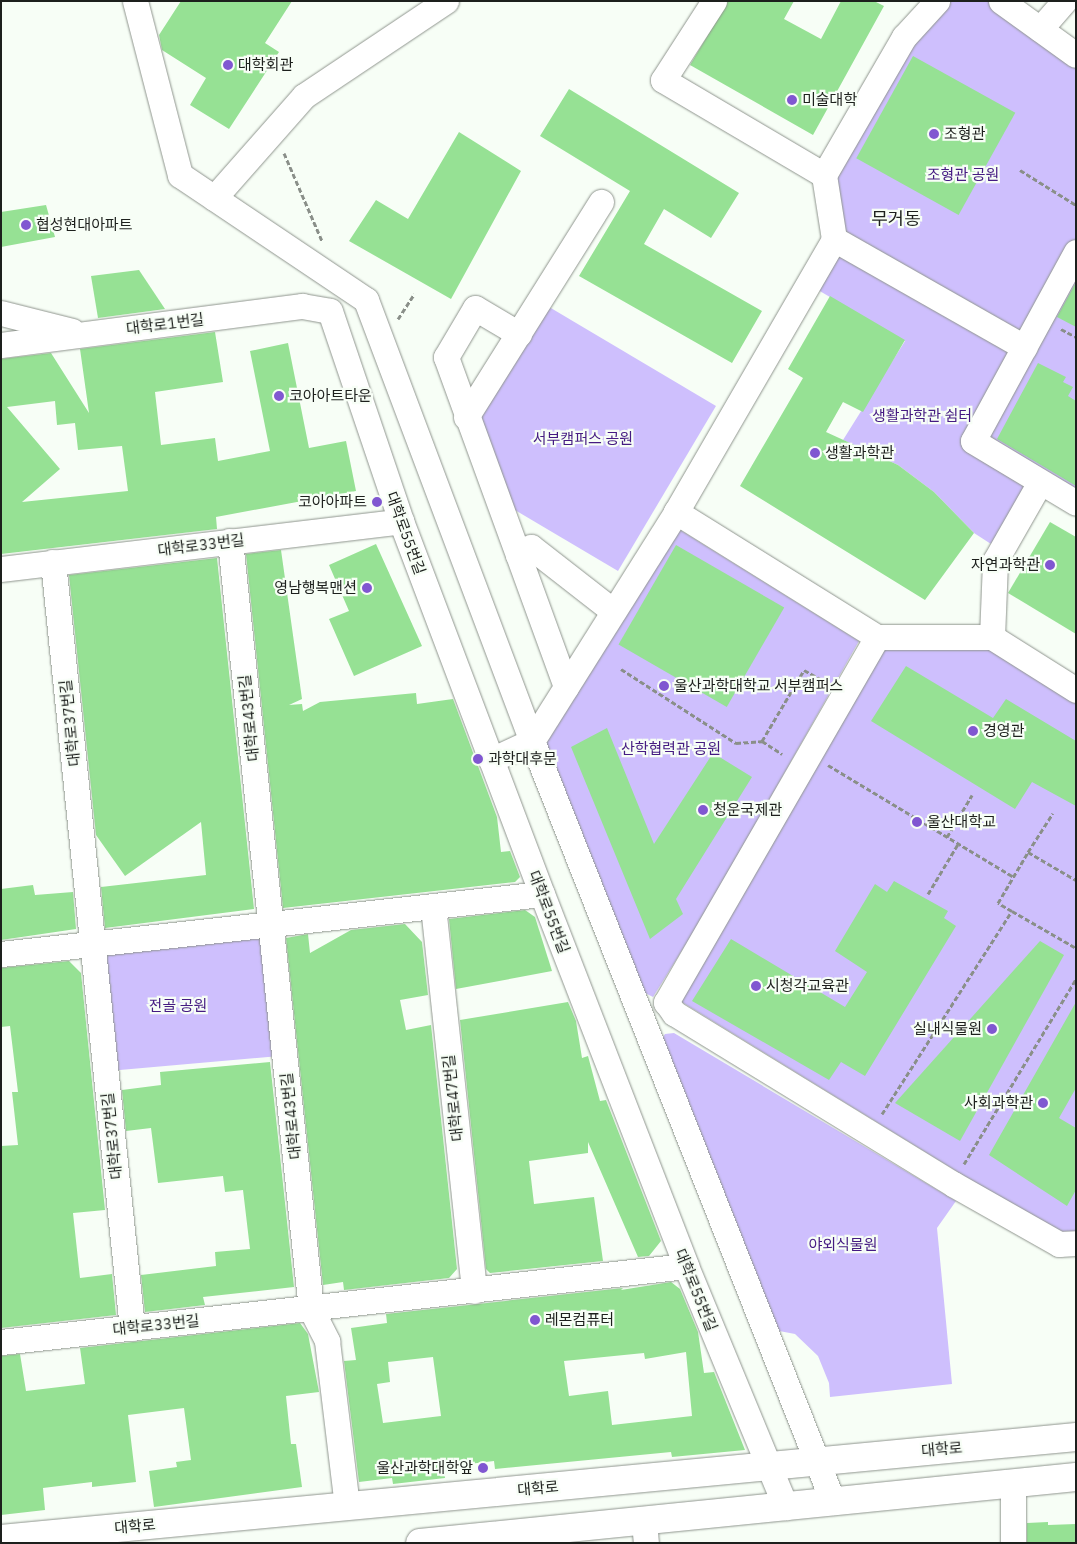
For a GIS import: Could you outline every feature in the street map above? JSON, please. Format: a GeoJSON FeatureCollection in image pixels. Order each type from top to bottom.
{"type":"FeatureCollection","features":[{"type":"Feature","properties":{"kind":"main road","name":"대학로"},"geometry":{"type":"LineString","coordinates":[[1,1540],[1076,1437]]}},
{"type":"Feature","properties":{"kind":"main road"},"geometry":{"type":"LineString","coordinates":[[420,1543],[645,1532],[786,1507],[1076,1477]]}},
{"type":"Feature","properties":{"kind":"street"},"geometry":{"type":"LineString","coordinates":[[135,1],[180,175],[366,300],[532,741],[649,1031],[833,1502]]}},
{"type":"Feature","properties":{"kind":"street"},"geometry":{"type":"LineString","coordinates":[[214,198],[304,96],[446,1]]}},
{"type":"Feature","properties":{"kind":"street"},"geometry":{"type":"LineString","coordinates":[[714,1],[663,80],[824,175]]}},
{"type":"Feature","properties":{"kind":"street"},"geometry":{"type":"LineString","coordinates":[[491,760],[532,741],[676,512],[834,239],[824,175],[904,36],[937,1]]}},
{"type":"Feature","properties":{"kind":"street"},"geometry":{"type":"LineString","coordinates":[[1001,1],[1076,55]]}},
{"type":"Feature","properties":{"kind":"street"},"geometry":{"type":"LineString","coordinates":[[1040,29],[1064,1]]}},
{"type":"Feature","properties":{"kind":"street"},"geometry":{"type":"LineString","coordinates":[[466,417],[601,202]]}},
{"type":"Feature","properties":{"kind":"street"},"geometry":{"type":"LineString","coordinates":[[834,239],[1024,347]]}},
{"type":"Feature","properties":{"kind":"street"},"geometry":{"type":"LineString","coordinates":[[1076,252],[973,441],[1039,484],[1076,503]]}},
{"type":"Feature","properties":{"kind":"street","name":"대학로1번길"},"geometry":{"type":"LineString","coordinates":[[1,346],[302,306],[330,311]]}},
{"type":"Feature","properties":{"kind":"street"},"geometry":{"type":"LineString","coordinates":[[519,334],[475,308],[446,357],[466,417],[566,686]]}},
{"type":"Feature","properties":{"kind":"street","name":"대학로55번길"},"geometry":{"type":"LineString","coordinates":[[330,311],[400,521],[542,894],[686,1266],[786,1507]]}},
{"type":"Feature","properties":{"kind":"street"},"geometry":{"type":"LineString","coordinates":[[1,313],[84,335]]}},
{"type":"Feature","properties":{"kind":"street"},"geometry":{"type":"LineString","coordinates":[[992,637],[995,561],[1039,484]]}},
{"type":"Feature","properties":{"kind":"street"},"geometry":{"type":"LineString","coordinates":[[676,512],[877,637],[992,637],[1076,690]]}},
{"type":"Feature","properties":{"kind":"street","name":"대학로33번길"},"geometry":{"type":"LineString","coordinates":[[1,569],[400,521]]}},
{"type":"Feature","properties":{"kind":"street","name":"대학로43번길"},"geometry":{"type":"LineString","coordinates":[[230,541],[311,1309],[327,1341],[348,1506]]}},
{"type":"Feature","properties":{"kind":"street"},"geometry":{"type":"LineString","coordinates":[[518,555],[531,547],[613,611]]}},
{"type":"Feature","properties":{"kind":"street","name":"대학로37번길"},"geometry":{"type":"LineString","coordinates":[[53,562],[132,1328]]}},
{"type":"Feature","properties":{"kind":"street"},"geometry":{"type":"LineString","coordinates":[[649,1031],[877,637]]}},
{"type":"Feature","properties":{"kind":"street"},"geometry":{"type":"LineString","coordinates":[[1,954],[542,894]]}},
{"type":"Feature","properties":{"kind":"street","name":"대학로47번길"},"geometry":{"type":"LineString","coordinates":[[433,906],[474,1291]]}},
{"type":"Feature","properties":{"kind":"street"},"geometry":{"type":"LineString","coordinates":[[666,1002],[674,1013],[952,1184],[1059,1244],[1076,1243]]}},
{"type":"Feature","properties":{"kind":"street"},"geometry":{"type":"LineString","coordinates":[[311,1309],[686,1266]]}},
{"type":"Feature","properties":{"kind":"street","name":"대학로33번길"},"geometry":{"type":"LineString","coordinates":[[1,1342],[311,1309]]}},
{"type":"Feature","properties":{"kind":"street"},"geometry":{"type":"LineString","coordinates":[[1012,1543],[1013,1484]]}},
{"type":"Feature","properties":{"kind":"path"},"geometry":{"type":"LineString","coordinates":[[274,130],[325,247]]}},
{"type":"Feature","properties":{"kind":"path"},"geometry":{"type":"LineString","coordinates":[[1020,170],[1076,205]]}},
{"type":"Feature","properties":{"kind":"path"},"geometry":{"type":"LineString","coordinates":[[621,669],[736,743],[762,741],[804,670]]}},
{"type":"Feature","properties":{"kind":"path"},"geometry":{"type":"LineString","coordinates":[[826,763],[1014,877]]}},
{"type":"Feature","properties":{"kind":"path"},"geometry":{"type":"LineString","coordinates":[[947,837],[972,796]]}},
{"type":"Feature","properties":{"kind":"path"},"geometry":{"type":"LineString","coordinates":[[1053,813],[998,903],[1076,948]]}},
{"type":"Feature","properties":{"kind":"path"},"geometry":{"type":"LineString","coordinates":[[928,894],[958,844]]}},
{"type":"Feature","properties":{"kind":"path"},"geometry":{"type":"LineString","coordinates":[[1028,852],[1075,878]]}},
{"type":"Feature","properties":{"kind":"path"},"geometry":{"type":"LineString","coordinates":[[879,1120],[1012,911]]}},
{"type":"Feature","properties":{"kind":"path"},"geometry":{"type":"LineString","coordinates":[[961,1170],[1076,978]]}},
{"type":"Feature","properties":{"kind":"green space","name":"조형관 공원"},"geometry":{"type":"Polygon","coordinates":[[[948,1],[993,1],[1076,61],[1076,245],[1024,338],[839,235],[831,178],[912,40],[948,1]]]}},
{"type":"Feature","properties":{"kind":"green space"},"geometry":{"type":"Polygon","coordinates":[[[1076,252],[1076,503],[973,441],[1076,252]]]}},
{"type":"Feature","properties":{"kind":"green space","name":"생활과학관 쉼터"},"geometry":{"type":"Polygon","coordinates":[[[839,253],[1015,350],[967,444],[1028,482],[991,544],[974,533],[934,492],[898,465],[843,440],[905,341],[818,290],[839,253]]]}},
{"type":"Feature","properties":{"kind":"green space","name":"서부캠퍼스 공원"},"geometry":{"type":"Polygon","coordinates":[[[539,301],[716,406],[618,571],[498,500],[466,417],[539,301]]]}},
{"type":"Feature","properties":{"kind":"green space","name":"산학협력관 공원"},"geometry":{"type":"Polygon","coordinates":[[[677,528],[859,641],[706,912],[653,997],[645,993],[543,746],[677,528]]]}},
{"type":"Feature","properties":{"kind":"green space"},"geometry":{"type":"Polygon","coordinates":[[[882,643],[982,644],[1076,701],[1076,1235],[1060,1235],[680,1001],[882,643]]]}},
{"type":"Feature","properties":{"kind":"green space","name":"전골 공원"},"geometry":{"type":"Polygon","coordinates":[[[263,935],[274,1057],[111,1071],[101,949],[263,935]]]}},
{"type":"Feature","properties":{"kind":"green space","name":"야외식물원"},"geometry":{"type":"Polygon","coordinates":[[[674,1033],[956,1201],[937,1228],[952,1384],[830,1397],[829,1383],[818,1356],[795,1334],[774,1330],[660,1042],[665,1034],[674,1033]]]}},
{"type":"Feature","properties":{"kind":"building","name":"대학회관"},"geometry":{"type":"Polygon","coordinates":[[[181,1],[292,1],[265,43],[279,52],[229,129],[190,105],[206,78],[162,50],[159,35],[181,1]]]}},
{"type":"Feature","properties":{"kind":"building","name":"미술대학"},"geometry":{"type":"Polygon","coordinates":[[[728,1],[794,1],[784,19],[821,39],[841,1],[874,1],[884,6],[813,135],[690,65],[728,1]]]}},
{"type":"Feature","properties":{"kind":"building","name":"조형관"},"geometry":{"type":"Polygon","coordinates":[[[913,56],[1015,113],[959,215],[856,158],[913,56]]]}},
{"type":"Feature","properties":{"kind":"building"},"geometry":{"type":"Polygon","coordinates":[[[569,89],[739,193],[711,238],[664,209],[644,244],[762,311],[732,363],[579,276],[630,191],[540,136],[569,89]]]}},
{"type":"Feature","properties":{"kind":"building"},"geometry":{"type":"Polygon","coordinates":[[[459,132],[521,171],[451,299],[349,241],[376,200],[408,219],[459,132]]]}},
{"type":"Feature","properties":{"kind":"building","name":"협성현대아파트"},"geometry":{"type":"Polygon","coordinates":[[[46,205],[55,237],[1,247],[1,212],[46,205]]]}},
{"type":"Feature","properties":{"kind":"building"},"geometry":{"type":"Polygon","coordinates":[[[139,270],[165,309],[98,318],[91,276],[139,270]]]}},
{"type":"Feature","properties":{"kind":"building"},"geometry":{"type":"Polygon","coordinates":[[[1076,282],[1076,327],[1057,317],[1076,282]]]}},
{"type":"Feature","properties":{"kind":"building","name":"생활과학관"},"geometry":{"type":"Polygon","coordinates":[[[830,296],[905,340],[863,412],[843,402],[826,432],[898,465],[934,492],[974,533],[925,600],[740,486],[803,378],[788,369],[830,296]]]}},
{"type":"Feature","properties":{"kind":"building"},"geometry":{"type":"Polygon","coordinates":[[[215,332],[223,382],[155,392],[161,445],[215,438],[218,461],[270,451],[250,351],[288,343],[309,448],[346,441],[356,491],[216,517],[217,529],[1,554],[1,359],[51,353],[89,413],[80,349],[215,332]],[[55,401],[7,407],[60,469],[22,502],[128,491],[122,446],[78,450],[75,423],[57,425],[55,401]]]}},
{"type":"Feature","properties":{"kind":"building"},"geometry":{"type":"Polygon","coordinates":[[[1038,363],[1066,377],[1063,382],[1073,387],[1068,396],[1076,401],[1076,486],[997,439],[1038,363]]]}},
{"type":"Feature","properties":{"kind":"building","name":"자연과학관"},"geometry":{"type":"Polygon","coordinates":[[[1050,522],[1076,537],[1076,634],[1008,593],[1050,522]]]}},
{"type":"Feature","properties":{"kind":"building","name":"영남행복맨션"},"geometry":{"type":"Polygon","coordinates":[[[376,544],[422,646],[354,676],[329,619],[349,611],[329,565],[376,544]]]}},
{"type":"Feature","properties":{"kind":"building"},"geometry":{"type":"Polygon","coordinates":[[[676,545],[784,608],[727,707],[618,645],[676,545]]]}},
{"type":"Feature","properties":{"kind":"building"},"geometry":{"type":"Polygon","coordinates":[[[281,550],[302,699],[289,705],[302,704],[303,711],[320,702],[416,693],[417,704],[453,699],[497,817],[501,852],[510,851],[520,877],[515,882],[283,908],[246,554],[281,550]]]}},
{"type":"Feature","properties":{"kind":"building"},"geometry":{"type":"Polygon","coordinates":[[[217,558],[254,909],[105,928],[101,887],[206,875],[201,822],[125,876],[96,835],[69,575],[217,558]]]}},
{"type":"Feature","properties":{"kind":"building","name":"경영관"},"geometry":{"type":"Polygon","coordinates":[[[906,666],[993,718],[1006,699],[1076,741],[1076,806],[1032,782],[1015,809],[871,721],[906,666]]]}},
{"type":"Feature","properties":{"kind":"building","name":"청운국제관"},"geometry":{"type":"Polygon","coordinates":[[[607,728],[654,844],[713,753],[752,777],[676,899],[683,914],[650,939],[571,747],[607,728]]]}},
{"type":"Feature","properties":{"kind":"building","name":"시청각교육관"},"geometry":{"type":"Polygon","coordinates":[[[894,881],[948,911],[944,918],[956,926],[865,1076],[841,1062],[829,1080],[692,1001],[731,939],[845,1007],[867,972],[835,951],[875,884],[887,892],[894,881]]]}},
{"type":"Feature","properties":{"kind":"building"},"geometry":{"type":"Polygon","coordinates":[[[33,885],[35,895],[73,892],[76,929],[1,940],[1,889],[33,885]]]}},
{"type":"Feature","properties":{"kind":"building"},"geometry":{"type":"Polygon","coordinates":[[[525,910],[535,917],[552,971],[456,989],[449,919],[525,910]]]}},
{"type":"Feature","properties":{"kind":"building"},"geometry":{"type":"Polygon","coordinates":[[[405,924],[422,942],[428,995],[400,1000],[406,1030],[431,1025],[457,1269],[449,1278],[344,1290],[343,1282],[323,1285],[286,938],[308,934],[310,953],[351,930],[405,924]]]}},
{"type":"Feature","properties":{"kind":"building","name":"실내식물원"},"geometry":{"type":"Polygon","coordinates":[[[1040,941],[1064,955],[960,1141],[895,1103],[1040,941]]]}},
{"type":"Feature","properties":{"kind":"building"},"geometry":{"type":"Polygon","coordinates":[[[69,961],[81,973],[105,1210],[73,1213],[80,1278],[112,1274],[116,1315],[1,1328],[1,1146],[18,1145],[12,1092],[18,1092],[10,1026],[1,1027],[1,968],[69,961]]]}},
{"type":"Feature","properties":{"kind":"building"},"geometry":{"type":"Polygon","coordinates":[[[568,1002],[576,1021],[582,1058],[588,1056],[600,1101],[606,1100],[661,1241],[649,1256],[638,1257],[588,1142],[588,1153],[529,1161],[534,1204],[594,1197],[603,1261],[490,1273],[486,1269],[460,1020],[568,1002]]]}},
{"type":"Feature","properties":{"kind":"building","name":"사회과학관"},"geometry":{"type":"Polygon","coordinates":[[[1076,1002],[1076,1088],[1059,1118],[1076,1128],[1076,1190],[1067,1206],[989,1155],[1076,1002]]]}},
{"type":"Feature","properties":{"kind":"building"},"geometry":{"type":"Polygon","coordinates":[[[270,1062],[294,1287],[203,1297],[205,1305],[145,1312],[141,1275],[216,1266],[215,1252],[250,1249],[243,1190],[225,1192],[223,1176],[158,1183],[151,1128],[126,1131],[122,1090],[161,1085],[160,1072],[270,1062]]]}},
{"type":"Feature","properties":{"kind":"building"},"geometry":{"type":"Polygon","coordinates":[[[671,1282],[680,1289],[698,1332],[704,1373],[714,1372],[745,1450],[672,1457],[671,1452],[495,1469],[494,1461],[444,1467],[445,1478],[393,1484],[392,1478],[359,1482],[344,1361],[356,1360],[351,1328],[387,1323],[386,1314],[623,1288],[621,1290],[671,1282]],[[686,1352],[645,1359],[644,1353],[564,1361],[569,1396],[608,1391],[612,1425],[692,1416],[686,1352]],[[433,1357],[388,1362],[390,1382],[377,1384],[383,1423],[441,1416],[433,1357]]]}},
{"type":"Feature","properties":{"kind":"building"},"geometry":{"type":"Polygon","coordinates":[[[300,1323],[308,1334],[319,1392],[286,1396],[291,1444],[296,1444],[302,1487],[154,1507],[149,1471],[177,1467],[176,1462],[191,1460],[184,1408],[128,1415],[136,1482],[92,1487],[92,1482],[43,1488],[45,1510],[1,1515],[1,1356],[20,1354],[26,1391],[85,1384],[80,1348],[300,1323]]]}},
{"type":"Feature","properties":{"kind":"building"},"geometry":{"type":"Polygon","coordinates":[[[1048,1522],[1048,1525],[1076,1524],[1076,1543],[1027,1543],[1027,1523],[1048,1522]]]}},
{"type":"Feature","properties":{"kind":"place","name":"대학회관"},"geometry":{"type":"Point","coordinates":[228,65]}},
{"type":"Feature","properties":{"kind":"place","name":"미술대학"},"geometry":{"type":"Point","coordinates":[792,100]}},
{"type":"Feature","properties":{"kind":"place","name":"조형관"},"geometry":{"type":"Point","coordinates":[934,134]}},
{"type":"Feature","properties":{"kind":"place","name":"협성현대아파트"},"geometry":{"type":"Point","coordinates":[26,225]}},
{"type":"Feature","properties":{"kind":"place","name":"코아아트타운"},"geometry":{"type":"Point","coordinates":[279,396]}},
{"type":"Feature","properties":{"kind":"place","name":"생활과학관"},"geometry":{"type":"Point","coordinates":[815,453]}},
{"type":"Feature","properties":{"kind":"place","name":"코아아파트"},"geometry":{"type":"Point","coordinates":[377,502]}},
{"type":"Feature","properties":{"kind":"place","name":"자연과학관"},"geometry":{"type":"Point","coordinates":[1050,565]}},
{"type":"Feature","properties":{"kind":"place","name":"영남행복맨션"},"geometry":{"type":"Point","coordinates":[367,588]}},
{"type":"Feature","properties":{"kind":"place","name":"울산과학대학교 서부캠퍼스"},"geometry":{"type":"Point","coordinates":[664,686]}},
{"type":"Feature","properties":{"kind":"place","name":"경영관"},"geometry":{"type":"Point","coordinates":[973,731]}},
{"type":"Feature","properties":{"kind":"place","name":"과학대후문"},"geometry":{"type":"Point","coordinates":[478,759]}},
{"type":"Feature","properties":{"kind":"place","name":"청운국제관"},"geometry":{"type":"Point","coordinates":[703,810]}},
{"type":"Feature","properties":{"kind":"place","name":"울산대학교"},"geometry":{"type":"Point","coordinates":[917,822]}},
{"type":"Feature","properties":{"kind":"place","name":"시청각교육관"},"geometry":{"type":"Point","coordinates":[756,986]}},
{"type":"Feature","properties":{"kind":"place","name":"실내식물원"},"geometry":{"type":"Point","coordinates":[992,1029]}},
{"type":"Feature","properties":{"kind":"place","name":"사회과학관"},"geometry":{"type":"Point","coordinates":[1043,1103]}},
{"type":"Feature","properties":{"kind":"place","name":"레몬컴퓨터"},"geometry":{"type":"Point","coordinates":[535,1320]}},
{"type":"Feature","properties":{"kind":"place","name":"울산과학대학앞"},"geometry":{"type":"Point","coordinates":[483,1468]}},
{"type":"Feature","properties":{"kind":"district","name":"무거동"},"geometry":{"type":"Point","coordinates":[896,219]}}]}
